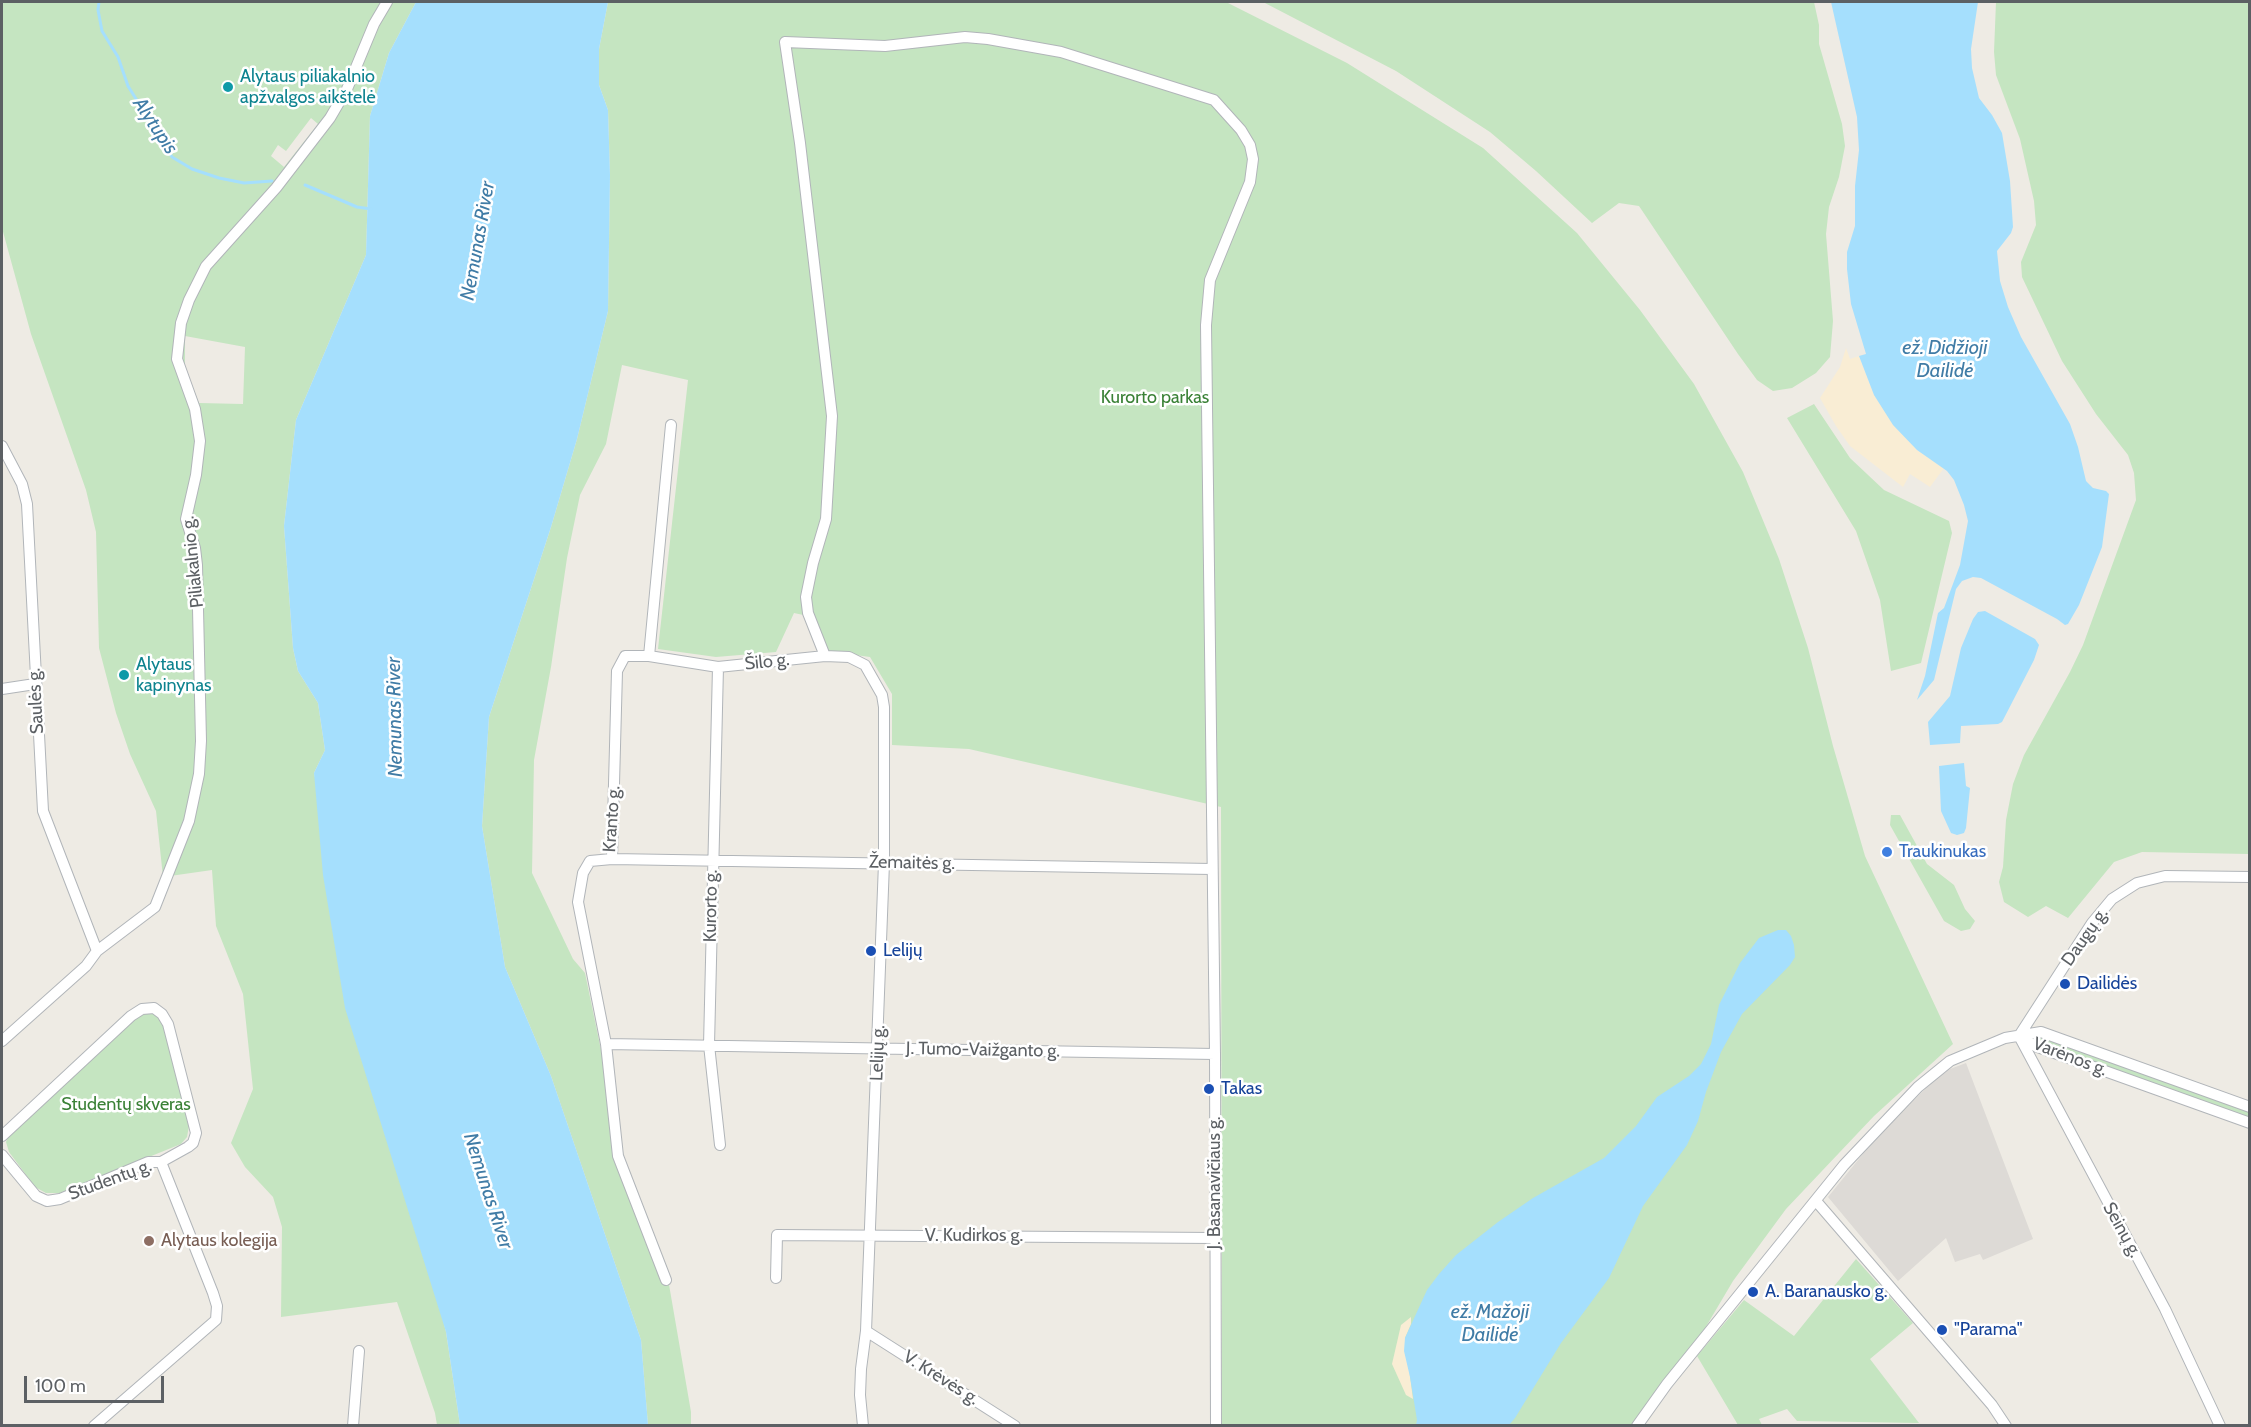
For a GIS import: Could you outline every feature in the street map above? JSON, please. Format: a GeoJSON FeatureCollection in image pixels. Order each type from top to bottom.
{"type":"FeatureCollection","features":[{"type":"Feature","properties":{"kind":"street","name":"Piliakalnio g."},"geometry":{"type":"LineString","coordinates":[[2,1041],[86,966],[97,951],[155,907],[189,821],[199,774],[201,741],[197,565],[195,548],[186,519],[196,475],[200,441],[195,409],[177,359],[181,323],[189,300],[206,266],[276,188],[330,118],[347,89],[374,24],[387,2]]}},
{"type":"Feature","properties":{"kind":"street","name":"J. Basanavičiaus g."},"geometry":{"type":"LineString","coordinates":[[825,656],[808,613],[806,597],[826,519],[832,416],[801,153],[785,42],[885,46],[965,37],[988,39],[1061,51],[1214,100],[1241,130],[1250,145],[1253,159],[1250,182],[1210,280],[1206,325],[1215,1054],[1216,1425]]}},
{"type":"Feature","properties":{"kind":"street"},"geometry":{"type":"LineString","coordinates":[[650,656],[671,426]]}},
{"type":"Feature","properties":{"kind":"street","name":"Saulės g."},"geometry":{"type":"LineString","coordinates":[[2,447],[22,484],[27,504],[43,812],[97,951]]}},
{"type":"Feature","properties":{"kind":"street","name":"Kranto g."},"geometry":{"type":"LineString","coordinates":[[650,656],[625,656],[617,671],[612,859],[590,861],[583,873],[578,902],[606,1044],[618,1156],[666,1280]]}},
{"type":"Feature","properties":{"kind":"street","name":"Šilo g."},"geometry":{"type":"LineString","coordinates":[[650,656],[718,667],[825,656],[849,657],[865,665],[875,681]]}},
{"type":"Feature","properties":{"kind":"street","name":"Kurorto g."},"geometry":{"type":"LineString","coordinates":[[718,667],[709,1045],[720,1145]]}},
{"type":"Feature","properties":{"kind":"street","name":"Lelijų g."},"geometry":{"type":"LineString","coordinates":[[864,1425],[860,1395],[866,1331],[884,862],[884,707],[882,695],[875,681]]}},
{"type":"Feature","properties":{"kind":"street"},"geometry":{"type":"LineString","coordinates":[[2,688],[35,684]]}},
{"type":"Feature","properties":{"kind":"street","name":"Žemaitės g."},"geometry":{"type":"LineString","coordinates":[[612,859],[1212,869]]}},
{"type":"Feature","properties":{"kind":"street","name":"Daugų g."},"geometry":{"type":"LineString","coordinates":[[2019,1036],[2092,923],[2112,899],[2137,884],[2165,876],[2250,877]]}},
{"type":"Feature","properties":{"kind":"street"},"geometry":{"type":"LineString","coordinates":[[2,1136],[131,1016],[142,1009],[154,1008],[162,1014],[168,1024],[196,1133],[193,1143],[161,1162]]}},
{"type":"Feature","properties":{"kind":"street","name":"Varėnos g."},"geometry":{"type":"LineString","coordinates":[[2019,1036],[2041,1032],[2250,1107]]}},
{"type":"Feature","properties":{"kind":"street"},"geometry":{"type":"LineString","coordinates":[[1637,1425],[1667,1384],[1844,1165],[1918,1087],[1950,1061],[1988,1044],[2019,1036]]}},
{"type":"Feature","properties":{"kind":"street","name":"Varėnos g."},"geometry":{"type":"LineString","coordinates":[[2019,1036],[2035,1046],[2250,1123]]}},
{"type":"Feature","properties":{"kind":"street","name":"Seinų g."},"geometry":{"type":"LineString","coordinates":[[2019,1036],[2165,1309],[2220,1425]]}},
{"type":"Feature","properties":{"kind":"street","name":"J. Tumo-Vaižganto g."},"geometry":{"type":"LineString","coordinates":[[606,1044],[1215,1054]]}},
{"type":"Feature","properties":{"kind":"street","name":"Studentų g."},"geometry":{"type":"LineString","coordinates":[[2,1155],[30,1189],[47,1201],[60,1199],[148,1162],[161,1162],[218,1306],[216,1320],[94,1425]]}},
{"type":"Feature","properties":{"kind":"street"},"geometry":{"type":"LineString","coordinates":[[1816,1201],[2002,1423]]}},
{"type":"Feature","properties":{"kind":"street","name":"V. Kudirkos g."},"geometry":{"type":"LineString","coordinates":[[776,1278],[777,1234],[1215,1238]]}},
{"type":"Feature","properties":{"kind":"street","name":"V. Krėvės g."},"geometry":{"type":"LineString","coordinates":[[866,1331],[1015,1425]]}},
{"type":"Feature","properties":{"kind":"street"},"geometry":{"type":"LineString","coordinates":[[353,1425],[359,1351]]}},
{"type":"Feature","properties":{"kind":"shaded area"},"geometry":{"type":"Polygon","coordinates":[[[1966,1063],[2033,1239],[1983,1260],[1980,1254],[1955,1262],[1946,1238],[1898,1281],[1828,1197],[1871,1144],[1933,1081],[1950,1069],[1966,1063]]]}},
{"type":"Feature","properties":{"kind":"green space"},"geometry":{"type":"Polygon","coordinates":[[[2,2],[416,2],[389,53],[370,116],[366,255],[296,420],[284,526],[293,648],[298,671],[318,703],[325,750],[314,773],[446,1332],[460,1425],[437,1425],[435,1413],[397,1302],[281,1317],[282,1227],[273,1197],[245,1167],[231,1143],[253,1089],[243,994],[216,926],[212,870],[163,877],[156,811],[130,754],[116,713],[99,648],[96,532],[86,490],[31,334],[2,228],[2,2]],[[311,118],[286,151],[278,145],[271,156],[284,167],[318,124],[311,118]],[[185,336],[185,367],[199,403],[243,404],[245,347],[185,336]]]}},
{"type":"Feature","properties":{"kind":"green space","name":"Kurorto parkas"},"geometry":{"type":"Polygon","coordinates":[[[608,2],[1226,2],[1347,63],[1483,148],[1577,233],[1640,310],[1694,384],[1743,472],[1779,559],[1808,648],[1865,856],[1953,1044],[1874,1116],[1786,1209],[1733,1281],[1704,1330],[1631,1425],[1222,1425],[1221,807],[969,749],[892,745],[892,694],[870,657],[826,651],[808,616],[794,613],[776,652],[716,657],[658,649],[688,380],[622,365],[606,444],[580,495],[567,558],[534,760],[532,873],[573,959],[585,973],[623,1156],[667,1273],[691,1412],[691,1425],[648,1425],[641,1340],[551,1076],[505,967],[482,826],[489,717],[577,439],[608,311],[610,175],[608,110],[599,85],[599,49],[608,2]]]}},
{"type":"Feature","properties":{"kind":"green space"},"geometry":{"type":"Polygon","coordinates":[[[1263,2],[1814,2],[1819,25],[1819,44],[1842,124],[1845,146],[1839,177],[1829,207],[1826,234],[1833,321],[1830,357],[1816,373],[1792,388],[1773,391],[1757,380],[1738,354],[1639,206],[1619,203],[1592,223],[1490,132],[1396,71],[1263,2]]]}},
{"type":"Feature","properties":{"kind":"green space"},"geometry":{"type":"Polygon","coordinates":[[[1996,2],[2249,2],[2249,854],[2142,852],[2114,862],[2068,918],[2046,906],[2028,917],[2004,902],[1999,882],[2003,867],[2006,820],[2013,784],[2024,755],[2083,645],[2136,500],[2134,473],[2128,455],[2096,414],[2062,361],[2022,277],[2021,262],[2036,225],[2034,201],[2020,139],[1996,75],[1994,52],[1996,2]]]}},
{"type":"Feature","properties":{"kind":"green space"},"geometry":{"type":"Polygon","coordinates":[[[1814,404],[1850,458],[1884,490],[1949,521],[1952,533],[1921,663],[1891,671],[1880,600],[1856,531],[1787,418],[1814,404]]]}},
{"type":"Feature","properties":{"kind":"green space"},"geometry":{"type":"Polygon","coordinates":[[[1891,815],[1900,815],[1927,864],[1954,885],[1965,909],[1975,921],[1970,929],[1961,931],[1944,921],[1890,825],[1891,815]]]}},
{"type":"Feature","properties":{"kind":"green space","name":"Studentų skveras"},"geometry":{"type":"Polygon","coordinates":[[[146,1012],[154,1013],[164,1021],[189,1126],[187,1137],[181,1144],[60,1193],[46,1193],[35,1187],[9,1152],[6,1142],[10,1133],[146,1012]]]}},
{"type":"Feature","properties":{"kind":"green space"},"geometry":{"type":"Polygon","coordinates":[[[2040,1037],[2249,1112],[2249,1119],[2036,1042],[2036,1038],[2040,1037]]]}},
{"type":"Feature","properties":{"kind":"green space"},"geometry":{"type":"Polygon","coordinates":[[[1856,1259],[1913,1323],[1870,1359],[1919,1423],[1797,1421],[1787,1409],[1759,1419],[1762,1425],[1738,1425],[1697,1356],[1744,1300],[1794,1336],[1856,1259]]]}},
{"type":"Feature","properties":{"kind":"sand"},"geometry":{"type":"Polygon","coordinates":[[[1846,348],[1850,359],[1859,356],[1874,395],[1917,450],[1944,468],[1930,487],[1910,474],[1903,487],[1850,446],[1836,426],[1820,398],[1840,367],[1846,348]]]}},
{"type":"Feature","properties":{"kind":"sand"},"geometry":{"type":"Polygon","coordinates":[[[1411,1317],[1411,1324],[1405,1338],[1413,1399],[1406,1395],[1392,1364],[1401,1325],[1411,1317]]]}},
{"type":"Feature","properties":{"kind":"water","name":"Nemunas River"},"geometry":{"type":"Polygon","coordinates":[[[416,2],[608,2],[599,49],[599,85],[608,110],[610,175],[608,311],[577,439],[489,717],[482,826],[505,967],[551,1076],[641,1340],[648,1425],[460,1425],[446,1332],[345,1008],[323,875],[314,773],[325,750],[318,703],[298,671],[293,648],[284,526],[296,420],[366,255],[370,116],[389,53],[416,2]]]}},
{"type":"Feature","properties":{"kind":"water","name":"ež. Didžioji Dailidė"},"geometry":{"type":"Polygon","coordinates":[[[1831,2],[1978,2],[1971,49],[1972,68],[1979,98],[2002,133],[2010,181],[2013,227],[1997,251],[2000,281],[2021,337],[2070,424],[2086,481],[2093,488],[2109,494],[2102,547],[2079,605],[2068,624],[2065,625],[1981,578],[1973,577],[1962,581],[1956,589],[1934,680],[1917,700],[1925,676],[1938,613],[1944,608],[1960,565],[1968,521],[1954,480],[1947,471],[1917,450],[1893,425],[1874,395],[1859,356],[1866,354],[1851,304],[1847,269],[1847,252],[1855,226],[1855,186],[1859,150],[1857,117],[1831,2]]]}},
{"type":"Feature","properties":{"kind":"water"},"geometry":{"type":"Polygon","coordinates":[[[1985,611],[2035,639],[2039,645],[2034,660],[2002,722],[1961,726],[1960,743],[1930,745],[1928,722],[1950,696],[1961,648],[1973,619],[1978,612],[1985,611]]]}},
{"type":"Feature","properties":{"kind":"water"},"geometry":{"type":"Polygon","coordinates":[[[1964,763],[1966,786],[1970,788],[1966,828],[1964,833],[1957,835],[1951,833],[1941,811],[1939,766],[1964,763]]]}},
{"type":"Feature","properties":{"kind":"water","name":"ež. Mažoji Dailidė"},"geometry":{"type":"Polygon","coordinates":[[[1778,930],[1786,930],[1791,936],[1795,957],[1742,1014],[1721,1052],[1698,1121],[1687,1145],[1643,1206],[1609,1278],[1561,1343],[1515,1418],[1509,1425],[1416,1425],[1404,1351],[1405,1338],[1427,1290],[1456,1255],[1498,1222],[1533,1198],[1604,1158],[1636,1126],[1657,1097],[1689,1076],[1701,1064],[1711,1044],[1719,1005],[1740,963],[1759,938],[1778,930]]]}},
{"type":"Feature","properties":{"kind":"waterway","name":"Alytupis"},"geometry":{"type":"LineString","coordinates":[[99,2],[98,10],[102,31],[118,57],[128,86],[172,157],[192,169],[219,178],[244,183],[272,181]]}},
{"type":"Feature","properties":{"kind":"waterway","name":"Alytupis"},"geometry":{"type":"LineString","coordinates":[[305,185],[357,207],[371,209]]}},
{"type":"Feature","properties":{"kind":"place","name":"Alytaus piliakalnio apžvalgos aikštelė"},"geometry":{"type":"Point","coordinates":[228,87]}},
{"type":"Feature","properties":{"kind":"place","name":"Alytaus kapinynas"},"geometry":{"type":"Point","coordinates":[124,675]}},
{"type":"Feature","properties":{"kind":"place","name":"Traukinukas"},"geometry":{"type":"Point","coordinates":[1887,852]}},
{"type":"Feature","properties":{"kind":"place","name":"Lelijų"},"geometry":{"type":"Point","coordinates":[871,951]}},
{"type":"Feature","properties":{"kind":"place","name":"Dailidės"},"geometry":{"type":"Point","coordinates":[2065,984]}},
{"type":"Feature","properties":{"kind":"place","name":"Takas"},"geometry":{"type":"Point","coordinates":[1209,1089]}},
{"type":"Feature","properties":{"kind":"place","name":"Alytaus kolegija"},"geometry":{"type":"Point","coordinates":[149,1241]}},
{"type":"Feature","properties":{"kind":"place","name":"A. Baranausko g."},"geometry":{"type":"Point","coordinates":[1753,1292]}},
{"type":"Feature","properties":{"kind":"place","name":"\"Parama\""},"geometry":{"type":"Point","coordinates":[1942,1330]}}]}
